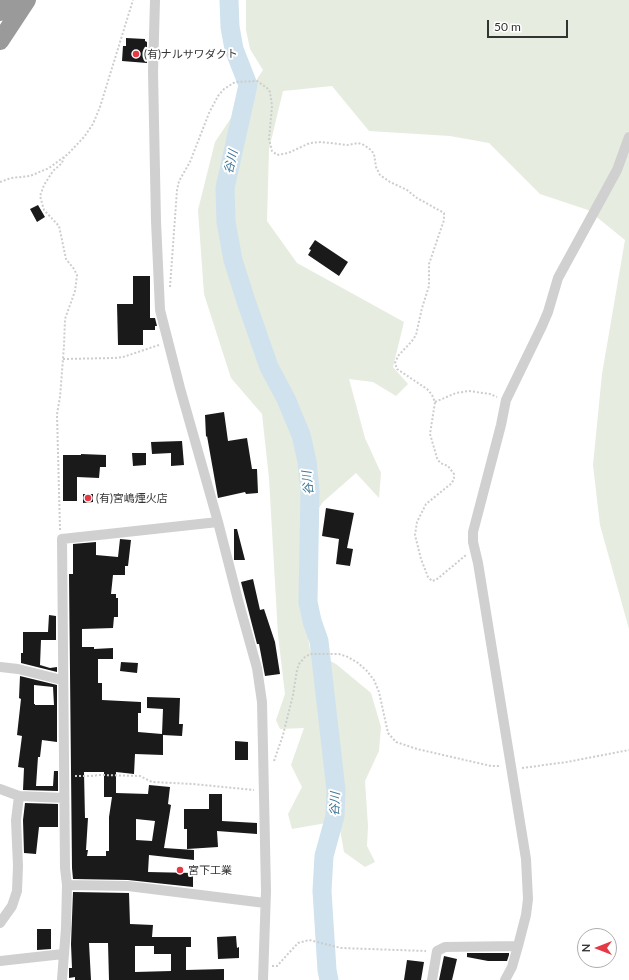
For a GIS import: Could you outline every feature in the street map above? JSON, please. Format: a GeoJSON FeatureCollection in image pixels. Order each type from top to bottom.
{"type":"FeatureCollection","features":[{"type":"Feature","properties":{"kind":"highway"},"geometry":{"type":"LineString","coordinates":[[0,12],[8,0]]}},
{"type":"Feature","properties":{"kind":"highway"},"geometry":{"type":"LineString","coordinates":[[0,41],[27,0]]}},
{"type":"Feature","properties":{"kind":"street"},"geometry":{"type":"LineString","coordinates":[[155,0],[153,72],[157,251],[160,310],[257,668],[262,702],[265,903],[263,980]]}},
{"type":"Feature","properties":{"kind":"street"},"geometry":{"type":"LineString","coordinates":[[506,980],[512,967],[526,915],[528,899],[526,859],[510,768],[478,563],[474,551],[473,532],[501,425],[506,400],[548,312],[558,278],[617,170],[629,137]]}},
{"type":"Feature","properties":{"kind":"street"},"geometry":{"type":"LineString","coordinates":[[62,980],[66,928],[67,885],[65,868],[63,776],[62,538],[218,522]]}},
{"type":"Feature","properties":{"kind":"street"},"geometry":{"type":"LineString","coordinates":[[0,667],[18,669],[62,680]]}},
{"type":"Feature","properties":{"kind":"street"},"geometry":{"type":"LineString","coordinates":[[0,790],[19,796],[64,798]]}},
{"type":"Feature","properties":{"kind":"street"},"geometry":{"type":"LineString","coordinates":[[0,924],[12,906],[17,891],[18,866],[16,820],[19,796]]}},
{"type":"Feature","properties":{"kind":"street"},"geometry":{"type":"LineString","coordinates":[[67,885],[128,886],[265,903]]}},
{"type":"Feature","properties":{"kind":"street"},"geometry":{"type":"LineString","coordinates":[[432,980],[437,951],[445,947],[518,946]]}},
{"type":"Feature","properties":{"kind":"street"},"geometry":{"type":"LineString","coordinates":[[0,961],[63,954]]}},
{"type":"Feature","properties":{"kind":"path"},"geometry":{"type":"LineString","coordinates":[[0,182],[11,178],[30,176],[49,168],[68,154],[84,137],[96,116],[133,0]]}},
{"type":"Feature","properties":{"kind":"path"},"geometry":{"type":"LineString","coordinates":[[170,293],[177,190],[179,181],[190,162],[209,113],[218,96],[224,89],[238,81],[257,81],[267,88],[270,92],[272,106],[269,139],[272,151],[277,155],[321,142],[348,144],[358,143],[371,150],[374,154],[376,167],[380,175],[444,213],[444,220],[429,264],[429,286],[416,335],[398,356],[395,364],[397,369],[427,389],[435,402],[430,434],[440,463],[451,469],[454,474],[452,483],[426,504],[417,522],[415,535],[421,559],[428,577],[432,581],[436,580],[465,555],[474,551]]}},
{"type":"Feature","properties":{"kind":"path"},"geometry":{"type":"LineString","coordinates":[[62,538],[60,534],[57,414],[60,397],[65,319],[75,291],[77,274],[66,259],[59,226],[44,210],[40,196],[44,185],[53,171],[62,163],[64,157]]}},
{"type":"Feature","properties":{"kind":"path"},"geometry":{"type":"LineString","coordinates":[[63,359],[119,357],[168,343]]}},
{"type":"Feature","properties":{"kind":"path"},"geometry":{"type":"LineString","coordinates":[[435,402],[456,393],[469,392],[490,394],[506,400]]}},
{"type":"Feature","properties":{"kind":"path"},"geometry":{"type":"LineString","coordinates":[[273,765],[283,735],[293,695],[297,670],[299,664],[310,654],[339,654],[358,663],[374,680],[379,692],[388,733],[396,742],[418,749],[491,766],[510,768],[567,762],[629,750]]}},
{"type":"Feature","properties":{"kind":"path"},"geometry":{"type":"LineString","coordinates":[[63,776],[140,776],[152,782],[193,784],[264,791]]}},
{"type":"Feature","properties":{"kind":"path"},"geometry":{"type":"LineString","coordinates":[[263,966],[277,966],[298,943],[308,940],[341,948],[437,951]]}},
{"type":"Feature","properties":{"kind":"shaded area"},"geometry":{"type":"Polygon","coordinates":[[[246,0],[629,0],[629,629],[600,525],[593,465],[602,374],[625,240],[588,210],[540,194],[489,143],[450,136],[369,131],[332,86],[283,91],[269,149],[267,221],[297,263],[404,322],[393,367],[408,384],[396,396],[373,382],[349,379],[365,438],[381,473],[379,498],[356,473],[323,502],[301,535],[300,585],[310,650],[336,664],[371,693],[381,727],[379,751],[365,781],[368,826],[367,846],[375,862],[365,867],[344,852],[340,829],[326,823],[292,829],[288,814],[302,787],[291,765],[304,728],[280,729],[276,720],[285,694],[278,635],[269,478],[262,414],[231,378],[204,294],[198,210],[215,142],[263,70],[250,49],[246,30],[246,0]]]}},
{"type":"Feature","properties":{"kind":"building","name":"(有)ナルサワダクト"},"geometry":{"type":"Polygon","coordinates":[[[126,38],[145,39],[147,42],[147,63],[122,61],[123,46],[126,46],[126,38]]]}},
{"type":"Feature","properties":{"kind":"building"},"geometry":{"type":"Polygon","coordinates":[[[38,205],[45,217],[37,222],[30,209],[38,205]]]}},
{"type":"Feature","properties":{"kind":"building"},"geometry":{"type":"Polygon","coordinates":[[[315,240],[348,262],[339,276],[308,255],[311,250],[309,249],[315,240]]]}},
{"type":"Feature","properties":{"kind":"building"},"geometry":{"type":"Polygon","coordinates":[[[133,276],[150,276],[150,318],[155,318],[157,326],[155,326],[155,330],[143,330],[143,345],[118,345],[117,304],[133,304],[133,276]]]}},
{"type":"Feature","properties":{"kind":"building"},"geometry":{"type":"Polygon","coordinates":[[[224,412],[228,441],[247,438],[252,469],[257,469],[258,493],[246,494],[245,492],[218,498],[207,436],[206,437],[205,415],[224,412]]]}},
{"type":"Feature","properties":{"kind":"building"},"geometry":{"type":"Polygon","coordinates":[[[182,441],[184,465],[171,466],[171,453],[152,454],[151,442],[182,441]]]}},
{"type":"Feature","properties":{"kind":"building"},"geometry":{"type":"Polygon","coordinates":[[[132,453],[146,453],[146,465],[133,466],[132,453]]]}},
{"type":"Feature","properties":{"kind":"building"},"geometry":{"type":"Polygon","coordinates":[[[63,455],[106,455],[106,467],[100,467],[99,478],[77,477],[77,501],[63,501],[63,455]]]}},
{"type":"Feature","properties":{"kind":"building","name":"(有)宮嶋煙火店"},"geometry":{"type":"Polygon","coordinates":[[[83,494],[93,494],[93,502],[83,503],[83,494]]]}},
{"type":"Feature","properties":{"kind":"building"},"geometry":{"type":"Polygon","coordinates":[[[326,508],[354,513],[347,548],[353,549],[350,566],[336,564],[339,539],[322,536],[326,508]]]}},
{"type":"Feature","properties":{"kind":"building"},"geometry":{"type":"Polygon","coordinates":[[[234,529],[237,529],[245,560],[234,560],[234,529]]]}},
{"type":"Feature","properties":{"kind":"building"},"geometry":{"type":"Polygon","coordinates":[[[120,539],[131,540],[128,566],[125,566],[125,575],[113,575],[111,594],[116,594],[116,598],[118,598],[118,617],[114,617],[113,628],[82,629],[82,647],[94,647],[94,649],[113,648],[113,659],[98,659],[98,683],[102,683],[102,700],[141,702],[141,713],[138,713],[138,732],[162,734],[163,709],[147,708],[147,697],[180,698],[179,724],[183,724],[182,736],[163,735],[163,755],[135,754],[134,774],[116,772],[116,793],[148,794],[149,785],[170,787],[168,804],[171,805],[164,848],[194,850],[194,860],[149,855],[148,872],[193,873],[193,887],[128,880],[73,879],[69,574],[73,574],[73,544],[96,542],[96,555],[118,557],[120,539]],[[84,772],[85,818],[88,818],[87,856],[106,856],[106,851],[109,851],[109,817],[112,797],[104,797],[104,772],[84,772]],[[136,819],[136,840],[152,841],[155,821],[136,819]]]}},
{"type":"Feature","properties":{"kind":"building"},"geometry":{"type":"Polygon","coordinates":[[[253,579],[260,610],[264,609],[275,642],[280,674],[265,676],[259,644],[257,644],[241,582],[253,579]]]}},
{"type":"Feature","properties":{"kind":"building"},"geometry":{"type":"Polygon","coordinates":[[[49,615],[56,616],[56,640],[41,640],[40,665],[50,668],[57,667],[57,672],[21,663],[21,653],[23,653],[23,632],[48,632],[49,615]]]}},
{"type":"Feature","properties":{"kind":"building"},"geometry":{"type":"Polygon","coordinates":[[[121,662],[138,663],[137,673],[120,671],[121,662]]]}},
{"type":"Feature","properties":{"kind":"building"},"geometry":{"type":"Polygon","coordinates":[[[20,676],[57,685],[57,742],[42,740],[40,757],[38,757],[36,786],[53,786],[54,771],[58,771],[58,791],[23,790],[24,768],[18,767],[22,736],[17,735],[21,699],[19,698],[20,676]],[[34,685],[34,704],[54,705],[53,687],[34,685]]]}},
{"type":"Feature","properties":{"kind":"building"},"geometry":{"type":"Polygon","coordinates":[[[235,741],[248,742],[248,760],[235,760],[235,741]]]}},
{"type":"Feature","properties":{"kind":"building"},"geometry":{"type":"Polygon","coordinates":[[[209,794],[222,794],[222,821],[257,823],[257,834],[217,831],[218,847],[187,849],[187,829],[184,829],[184,809],[209,809],[209,794]]]}},
{"type":"Feature","properties":{"kind":"building"},"geometry":{"type":"Polygon","coordinates":[[[25,803],[58,804],[58,827],[39,827],[36,854],[24,853],[23,820],[25,803]]]}},
{"type":"Feature","properties":{"kind":"building"},"geometry":{"type":"Polygon","coordinates":[[[73,892],[129,893],[130,924],[153,925],[152,937],[191,937],[191,947],[186,947],[186,970],[224,969],[224,980],[109,980],[108,943],[89,943],[91,980],[75,980],[75,977],[69,978],[69,968],[72,968],[71,944],[73,892]],[[135,946],[135,972],[171,971],[171,954],[154,954],[154,946],[135,946]]]}},
{"type":"Feature","properties":{"kind":"building"},"geometry":{"type":"Polygon","coordinates":[[[37,929],[51,929],[51,949],[37,950],[37,929]]]}},
{"type":"Feature","properties":{"kind":"building"},"geometry":{"type":"Polygon","coordinates":[[[236,936],[237,948],[239,947],[239,958],[218,959],[217,937],[236,936]]]}},
{"type":"Feature","properties":{"kind":"building"},"geometry":{"type":"Polygon","coordinates":[[[467,953],[509,953],[509,955],[507,961],[488,961],[467,957],[467,953]]]}},
{"type":"Feature","properties":{"kind":"building"},"geometry":{"type":"Polygon","coordinates":[[[444,956],[457,959],[452,980],[439,980],[444,956]]]}},
{"type":"Feature","properties":{"kind":"building"},"geometry":{"type":"Polygon","coordinates":[[[407,960],[424,962],[421,980],[404,980],[407,960]]]}},
{"type":"Feature","properties":{"kind":"waterway","name":"谷川"},"geometry":{"type":"LineString","coordinates":[[229,0],[230,27],[234,49],[248,85],[225,188],[226,222],[233,260],[246,301],[269,367],[286,399],[301,435],[307,461],[310,491],[308,602],[312,621],[319,641],[336,790],[335,816],[324,856],[322,891],[327,970],[329,980]]}},
{"type":"Feature","properties":{"kind":"place","name":"(有)ナルサワダクト"},"geometry":{"type":"Point","coordinates":[136,54]}},
{"type":"Feature","properties":{"kind":"place","name":"(有)宮嶋煙火店"},"geometry":{"type":"Point","coordinates":[88,498]}},
{"type":"Feature","properties":{"kind":"place","name":"宮下工業"},"geometry":{"type":"Point","coordinates":[180,870]}}]}
